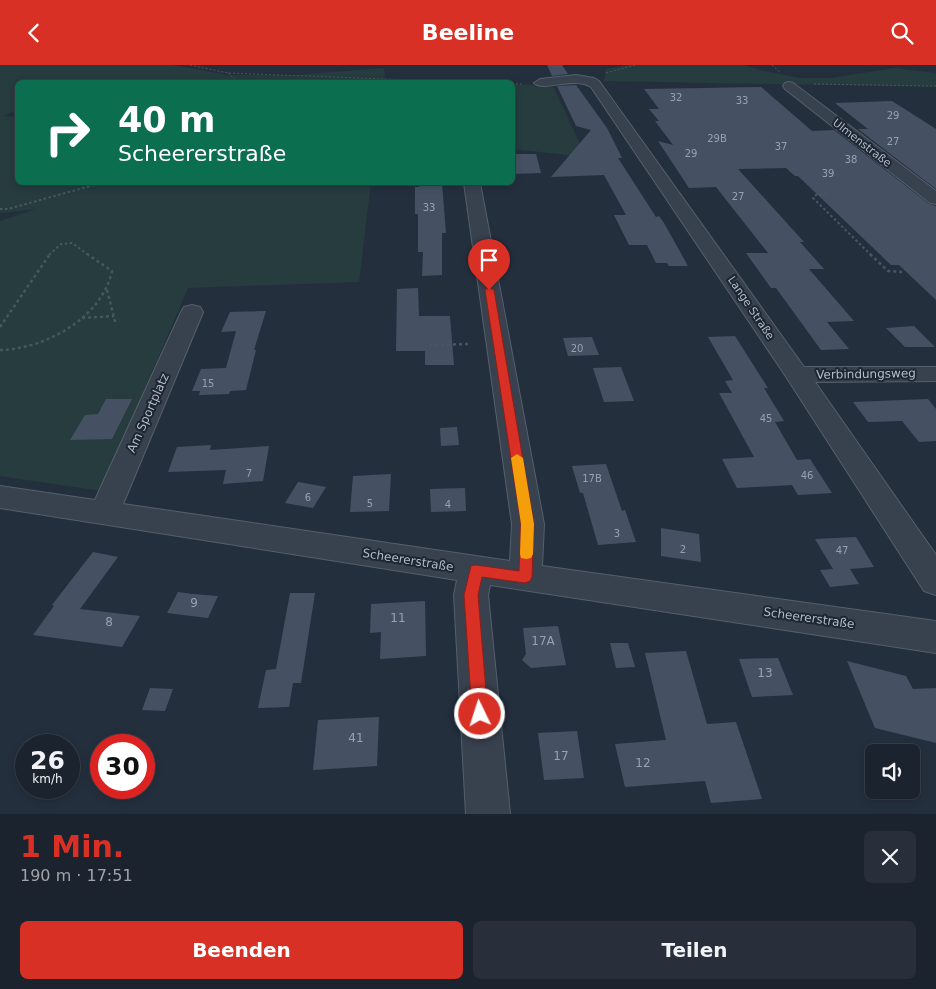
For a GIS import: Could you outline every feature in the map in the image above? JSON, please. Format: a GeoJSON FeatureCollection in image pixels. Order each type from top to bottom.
{"type":"FeatureCollection","features":[{"type":"Feature","properties":{"kind":"street"},"geometry":{"type":"LineString","coordinates":[[540,83],[586,79]]}},
{"type":"Feature","properties":{"kind":"street","name":"Lange Straße"},"geometry":{"type":"LineString","coordinates":[[586,79],[596,84],[620,117],[936,581]]}},
{"type":"Feature","properties":{"kind":"street","name":"Ulmenstraße"},"geometry":{"type":"LineString","coordinates":[[789,86],[936,199]]}},
{"type":"Feature","properties":{"kind":"street"},"geometry":{"type":"LineString","coordinates":[[472,185],[528,524],[525,577]]}},
{"type":"Feature","properties":{"kind":"street","name":"Am Sportplatz"},"geometry":{"type":"LineString","coordinates":[[104,513],[192,312]]}},
{"type":"Feature","properties":{"kind":"street","name":"Verbindungsweg"},"geometry":{"type":"LineString","coordinates":[[797,375],[936,373]]}},
{"type":"Feature","properties":{"kind":"street","name":"Scheererstraße"},"geometry":{"type":"LineString","coordinates":[[0,497],[476,570],[936,637]]}},
{"type":"Feature","properties":{"kind":"street"},"geometry":{"type":"LineString","coordinates":[[476,570],[471,595],[488,814]]}},
{"type":"Feature","properties":{"kind":"path"},"geometry":{"type":"LineString","coordinates":[[190,65],[228,73],[394,80]]}},
{"type":"Feature","properties":{"kind":"path"},"geometry":{"type":"LineString","coordinates":[[586,79],[635,65]]}},
{"type":"Feature","properties":{"kind":"path"},"geometry":{"type":"LineString","coordinates":[[228,73],[236,80]]}},
{"type":"Feature","properties":{"kind":"path"},"geometry":{"type":"LineString","coordinates":[[814,84],[936,86]]}},
{"type":"Feature","properties":{"kind":"path"},"geometry":{"type":"LineString","coordinates":[[0,209],[8,209],[94,185]]}},
{"type":"Feature","properties":{"kind":"path"},"geometry":{"type":"LineString","coordinates":[[827,193],[816,195],[813,198],[888,271],[902,272]]}},
{"type":"Feature","properties":{"kind":"path"},"geometry":{"type":"LineString","coordinates":[[0,327],[52,250],[61,244],[72,243],[112,271],[112,277],[107,290],[82,318],[42,341],[22,348],[6,351],[0,350]]}},
{"type":"Feature","properties":{"kind":"path"},"geometry":{"type":"LineString","coordinates":[[107,290],[116,325]]}},
{"type":"Feature","properties":{"kind":"path"},"geometry":{"type":"LineString","coordinates":[[82,318],[114,316]]}},
{"type":"Feature","properties":{"kind":"path"},"geometry":{"type":"LineString","coordinates":[[428,345],[468,344]]}},
{"type":"Feature","properties":{"kind":"green space"},"geometry":{"type":"Polygon","coordinates":[[[0,65],[173,65],[228,75],[295,75],[384,68],[386,80],[15,80],[15,111],[4,116],[15,117],[15,185],[371,185],[359,282],[188,288],[101,491],[0,476],[0,221],[36,209],[0,213],[0,65]]]}},
{"type":"Feature","properties":{"kind":"green space"},"geometry":{"type":"Polygon","coordinates":[[[626,65],[744,65],[800,78],[831,78],[894,68],[936,73],[936,87],[604,81],[606,69],[626,65]]]}},
{"type":"Feature","properties":{"kind":"green space"},"geometry":{"type":"Polygon","coordinates":[[[552,84],[586,157],[515,149],[515,85],[552,84]]]}},
{"type":"Feature","properties":{"kind":"building"},"geometry":{"type":"Polygon","coordinates":[[[547,65],[562,65],[568,74],[552,76],[547,65]]]}},
{"type":"Feature","properties":{"kind":"building"},"geometry":{"type":"Polygon","coordinates":[[[576,85],[607,128],[622,158],[618,158],[656,217],[659,216],[664,223],[688,266],[669,266],[667,263],[656,263],[647,245],[629,245],[614,215],[626,215],[604,175],[551,177],[591,130],[576,126],[557,86],[576,85]]]}},
{"type":"Feature","properties":{"kind":"building"},"geometry":{"type":"Polygon","coordinates":[[[761,87],[812,131],[834,130],[929,204],[936,206],[936,300],[899,265],[891,265],[798,176],[795,176],[786,168],[738,169],[804,242],[800,242],[824,269],[809,269],[854,321],[827,322],[849,349],[821,350],[776,288],[771,288],[746,253],[768,253],[716,187],[689,188],[658,141],[673,145],[655,121],[659,121],[649,109],[659,109],[644,89],[761,87]]]}},
{"type":"Feature","properties":{"kind":"building"},"geometry":{"type":"Polygon","coordinates":[[[892,101],[936,129],[936,189],[858,129],[868,129],[835,103],[892,101]]]}},
{"type":"Feature","properties":{"kind":"building"},"geometry":{"type":"Polygon","coordinates":[[[515,154],[536,154],[541,173],[515,174],[515,154]]]}},
{"type":"Feature","properties":{"kind":"building"},"geometry":{"type":"Polygon","coordinates":[[[419,185],[442,185],[446,233],[442,233],[442,275],[422,276],[423,252],[418,252],[418,214],[415,214],[415,187],[419,187],[419,185]]]}},
{"type":"Feature","properties":{"kind":"building"},"geometry":{"type":"Polygon","coordinates":[[[418,288],[419,316],[450,316],[454,365],[425,365],[425,351],[396,351],[397,289],[418,288]]]}},
{"type":"Feature","properties":{"kind":"building"},"geometry":{"type":"Polygon","coordinates":[[[266,311],[254,350],[256,350],[246,390],[230,391],[229,394],[199,395],[200,391],[192,391],[201,369],[226,368],[236,331],[221,332],[230,312],[266,311]]]}},
{"type":"Feature","properties":{"kind":"building"},"geometry":{"type":"Polygon","coordinates":[[[914,326],[935,347],[905,347],[886,328],[914,326]]]}},
{"type":"Feature","properties":{"kind":"building"},"geometry":{"type":"Polygon","coordinates":[[[735,336],[768,388],[764,388],[784,421],[775,422],[797,460],[810,459],[832,493],[798,495],[792,485],[737,488],[722,459],[754,457],[719,393],[732,393],[725,381],[733,380],[708,337],[735,336]]]}},
{"type":"Feature","properties":{"kind":"building"},"geometry":{"type":"Polygon","coordinates":[[[592,337],[599,355],[568,356],[563,338],[592,337]]]}},
{"type":"Feature","properties":{"kind":"building"},"geometry":{"type":"Polygon","coordinates":[[[621,367],[634,401],[604,402],[593,368],[621,367]]]}},
{"type":"Feature","properties":{"kind":"building"},"geometry":{"type":"Polygon","coordinates":[[[106,399],[132,399],[112,439],[70,440],[85,415],[98,414],[106,399]]]}},
{"type":"Feature","properties":{"kind":"building"},"geometry":{"type":"Polygon","coordinates":[[[928,399],[936,409],[936,441],[919,442],[902,421],[868,422],[853,402],[928,399]]]}},
{"type":"Feature","properties":{"kind":"building"},"geometry":{"type":"Polygon","coordinates":[[[457,427],[459,445],[441,446],[440,428],[457,427]]]}},
{"type":"Feature","properties":{"kind":"building"},"geometry":{"type":"Polygon","coordinates":[[[211,445],[210,450],[269,446],[263,481],[223,484],[226,470],[168,472],[177,447],[211,445]]]}},
{"type":"Feature","properties":{"kind":"building"},"geometry":{"type":"Polygon","coordinates":[[[606,464],[622,511],[625,510],[636,542],[598,545],[583,493],[580,493],[572,466],[606,464]]]}},
{"type":"Feature","properties":{"kind":"building"},"geometry":{"type":"Polygon","coordinates":[[[391,474],[389,511],[350,512],[353,476],[391,474]]]}},
{"type":"Feature","properties":{"kind":"building"},"geometry":{"type":"Polygon","coordinates":[[[298,482],[326,487],[313,508],[285,503],[298,482]]]}},
{"type":"Feature","properties":{"kind":"building"},"geometry":{"type":"Polygon","coordinates":[[[465,488],[466,511],[431,512],[430,489],[465,488]]]}},
{"type":"Feature","properties":{"kind":"building"},"geometry":{"type":"Polygon","coordinates":[[[661,528],[699,534],[701,562],[661,556],[661,528]]]}},
{"type":"Feature","properties":{"kind":"building"},"geometry":{"type":"Polygon","coordinates":[[[856,537],[874,567],[850,569],[859,584],[830,587],[820,570],[833,569],[815,539],[856,537]]]}},
{"type":"Feature","properties":{"kind":"building"},"geometry":{"type":"Polygon","coordinates":[[[93,552],[118,557],[80,609],[140,616],[122,647],[33,635],[54,606],[52,605],[93,552]]]}},
{"type":"Feature","properties":{"kind":"building"},"geometry":{"type":"Polygon","coordinates":[[[178,592],[218,596],[208,618],[167,613],[178,592]]]}},
{"type":"Feature","properties":{"kind":"building"},"geometry":{"type":"Polygon","coordinates":[[[290,593],[315,593],[301,683],[293,683],[289,707],[258,708],[266,670],[276,669],[290,593]]]}},
{"type":"Feature","properties":{"kind":"building"},"geometry":{"type":"Polygon","coordinates":[[[425,601],[426,656],[380,659],[381,632],[370,633],[371,604],[425,601]]]}},
{"type":"Feature","properties":{"kind":"building"},"geometry":{"type":"Polygon","coordinates":[[[558,626],[566,665],[531,668],[522,660],[526,654],[523,628],[558,626]]]}},
{"type":"Feature","properties":{"kind":"building"},"geometry":{"type":"Polygon","coordinates":[[[610,643],[628,643],[635,667],[616,668],[610,643]]]}},
{"type":"Feature","properties":{"kind":"building"},"geometry":{"type":"Polygon","coordinates":[[[686,651],[707,724],[736,722],[762,799],[711,803],[705,781],[625,787],[615,744],[666,740],[645,653],[686,651]]]}},
{"type":"Feature","properties":{"kind":"building"},"geometry":{"type":"Polygon","coordinates":[[[778,658],[793,695],[752,697],[739,659],[778,658]]]}},
{"type":"Feature","properties":{"kind":"building"},"geometry":{"type":"Polygon","coordinates":[[[847,661],[906,676],[913,689],[936,688],[936,743],[875,728],[847,661]]]}},
{"type":"Feature","properties":{"kind":"building"},"geometry":{"type":"Polygon","coordinates":[[[150,688],[173,689],[165,711],[142,710],[150,688]]]}},
{"type":"Feature","properties":{"kind":"building"},"geometry":{"type":"Polygon","coordinates":[[[379,717],[377,766],[313,770],[318,720],[379,717]]]}},
{"type":"Feature","properties":{"kind":"building"},"geometry":{"type":"Polygon","coordinates":[[[577,731],[584,778],[544,780],[538,733],[577,731]]]}},
{"type":"Feature","properties":{"kind":"slow traffic"},"geometry":{"type":"LineString","coordinates":[[517,458],[528,524],[526,554]]}},
{"type":"Feature","properties":{"kind":"route"},"geometry":{"type":"LineString","coordinates":[[480,714],[471,595],[476,570],[525,577],[528,524],[489,290]]}}]}
